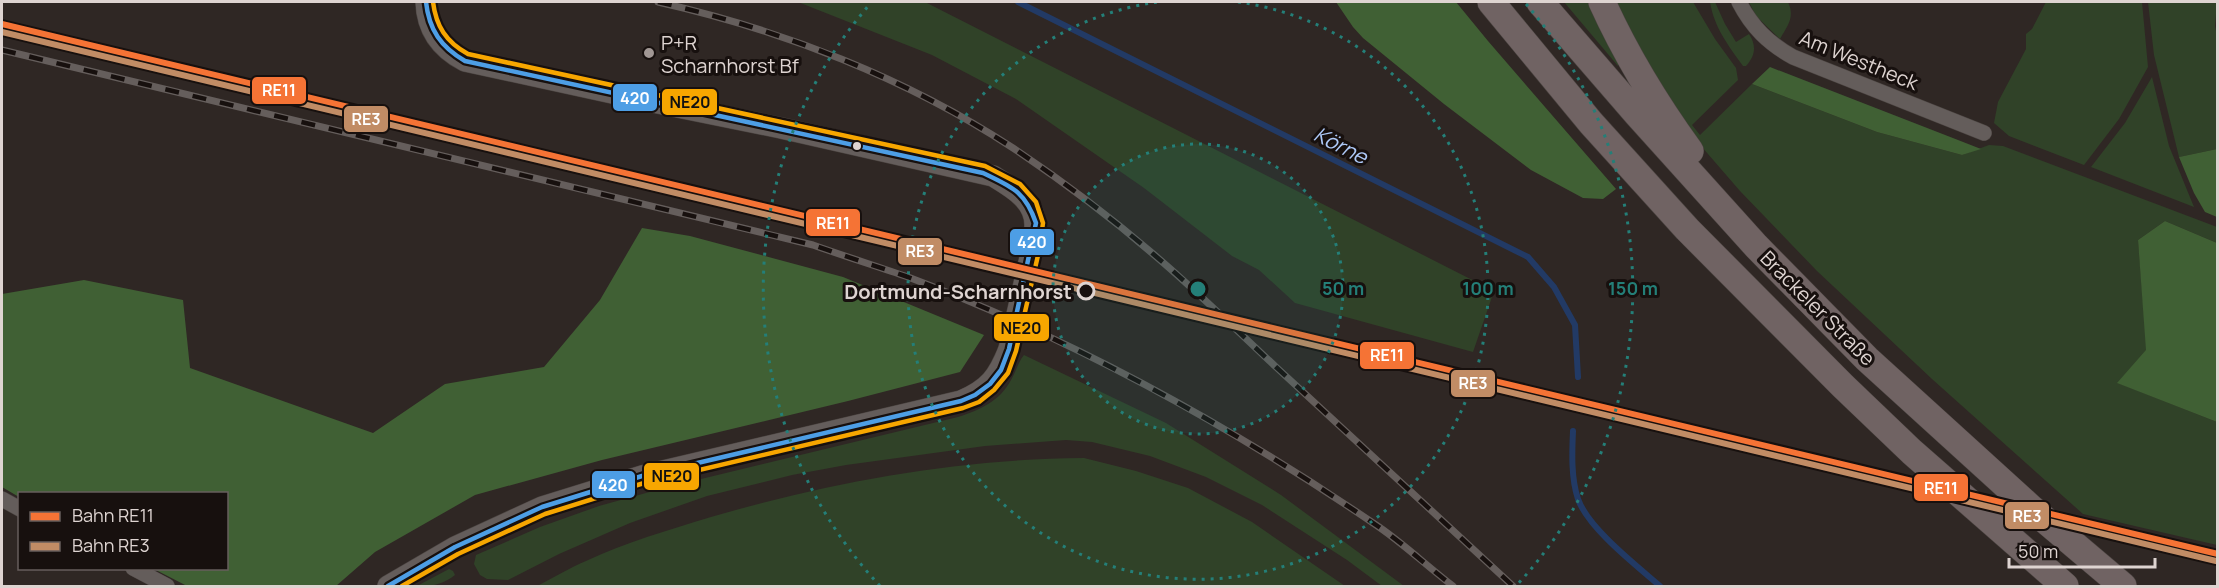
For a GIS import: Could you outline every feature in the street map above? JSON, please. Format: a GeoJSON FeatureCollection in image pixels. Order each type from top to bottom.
{"type":"FeatureCollection","features":[{"type":"Feature","properties":{"kind":"highway","name":"Brackeler Straße"},"geometry":{"type":"LineString","coordinates":[[1540,2],[1756,246],[1867,358],[2024,502],[2123,586]]}},
{"type":"Feature","properties":{"kind":"highway"},"geometry":{"type":"LineString","coordinates":[[1602,2],[1613,27],[1649,92],[1756,246]]}},
{"type":"Feature","properties":{"kind":"highway","name":"Brackeler Straße"},"geometry":{"type":"LineString","coordinates":[[1492,5],[1591,123],[1687,229],[1912,452],[2065,586]]}},
{"type":"Feature","properties":{"kind":"main road"},"geometry":{"type":"LineString","coordinates":[[388,586],[455,547],[542,507],[642,476],[961,401],[975,395],[990,384],[1001,370],[1009,349],[1036,223],[1030,206],[1015,189],[993,176],[465,61],[441,44],[433,33],[426,2]]}},
{"type":"Feature","properties":{"kind":"street","name":"Am Westheck"},"geometry":{"type":"LineString","coordinates":[[1739,2],[1748,20],[1776,48],[1793,57],[1984,132]]}},
{"type":"Feature","properties":{"kind":"street"},"geometry":{"type":"LineString","coordinates":[[2,499],[18,508]]}},
{"type":"Feature","properties":{"kind":"street"},"geometry":{"type":"LineString","coordinates":[[137,570],[167,586]]}},
{"type":"Feature","properties":{"kind":"green space"},"geometry":{"type":"Polygon","coordinates":[[[798,2],[925,2],[1494,291],[1473,352],[1295,303],[1259,270],[1232,256],[1144,188],[1016,99],[932,55],[798,2]]]}},
{"type":"Feature","properties":{"kind":"green space"},"geometry":{"type":"Polygon","coordinates":[[[1336,2],[1456,2],[1616,189],[1603,199],[1583,198],[1531,170],[1444,104],[1363,38],[1336,2]]]}},
{"type":"Feature","properties":{"kind":"green space"},"geometry":{"type":"Polygon","coordinates":[[[1564,2],[1592,2],[1619,61],[1618,66],[1564,2]]]}},
{"type":"Feature","properties":{"kind":"green space"},"geometry":{"type":"Polygon","coordinates":[[[1611,2],[1693,2],[1736,68],[1738,80],[1692,125],[1700,135],[1752,84],[1877,132],[1962,155],[1989,145],[2003,146],[2217,227],[2217,243],[2165,221],[2138,240],[2147,351],[2118,383],[2217,422],[2217,545],[2083,514],[1932,379],[1817,271],[1740,191],[1695,139],[1664,98],[1611,2]]]}},
{"type":"Feature","properties":{"kind":"green space"},"geometry":{"type":"Polygon","coordinates":[[[1710,2],[1715,2],[1736,42],[1749,34],[1752,38],[1754,51],[1746,66],[1743,66],[1722,36],[1710,2]]]}},
{"type":"Feature","properties":{"kind":"green space"},"geometry":{"type":"Polygon","coordinates":[[[1749,2],[1788,2],[1791,17],[1780,39],[1756,16],[1749,2]]]}},
{"type":"Feature","properties":{"kind":"green space"},"geometry":{"type":"Polygon","coordinates":[[[2046,2],[2142,2],[2148,67],[2119,119],[2084,165],[2009,136],[1994,123],[1998,102],[2026,49],[2026,34],[2032,29],[2046,2]]]}},
{"type":"Feature","properties":{"kind":"green space"},"geometry":{"type":"Polygon","coordinates":[[[2148,2],[2217,2],[2215,26],[2218,41],[2217,149],[2179,157],[2154,55],[2148,2]]]}},
{"type":"Feature","properties":{"kind":"green space"},"geometry":{"type":"Polygon","coordinates":[[[1770,67],[1981,149],[1962,155],[1877,132],[1752,84],[1770,67]]]}},
{"type":"Feature","properties":{"kind":"green space"},"geometry":{"type":"Polygon","coordinates":[[[2152,77],[2169,146],[2194,207],[2091,167],[2125,123],[2152,77]]]}},
{"type":"Feature","properties":{"kind":"green space"},"geometry":{"type":"Polygon","coordinates":[[[2218,149],[2217,217],[2205,212],[2194,193],[2179,157],[2218,149]]]}},
{"type":"Feature","properties":{"kind":"green space"},"geometry":{"type":"Polygon","coordinates":[[[2165,221],[2217,243],[2217,422],[2117,383],[2146,350],[2138,240],[2165,221]]]}},
{"type":"Feature","properties":{"kind":"green space"},"geometry":{"type":"Polygon","coordinates":[[[642,228],[690,236],[843,277],[984,335],[960,372],[602,460],[475,495],[375,552],[336,586],[187,586],[156,570],[228,570],[228,492],[18,492],[18,496],[2,487],[2,294],[84,280],[183,300],[190,368],[373,433],[445,384],[544,367],[600,300],[642,228]]]}},
{"type":"Feature","properties":{"kind":"green space"},"geometry":{"type":"Polygon","coordinates":[[[1024,355],[1166,423],[1281,495],[1404,586],[1382,586],[1347,560],[1262,505],[1206,477],[1150,456],[1092,442],[1066,440],[985,446],[846,465],[792,475],[707,496],[630,523],[559,554],[508,580],[487,579],[480,575],[474,564],[476,555],[540,527],[599,506],[664,488],[958,417],[982,408],[1001,394],[1024,355]]]}},
{"type":"Feature","properties":{"kind":"green space"},"geometry":{"type":"Polygon","coordinates":[[[1084,458],[1136,471],[1188,488],[1252,522],[1345,586],[537,586],[601,554],[632,542],[756,504],[802,493],[942,468],[1037,459],[1084,458]]]}},
{"type":"Feature","properties":{"kind":"green space"},"geometry":{"type":"Polygon","coordinates":[[[449,569],[455,575],[446,581],[417,586],[449,569]]]}},
{"type":"Feature","properties":{"kind":"waterway","name":"Körne"},"geometry":{"type":"LineString","coordinates":[[1018,2],[1528,257],[1554,287],[1575,325],[1578,377]]}},
{"type":"Feature","properties":{"kind":"waterway"},"geometry":{"type":"LineString","coordinates":[[1573,431],[1574,483],[1583,510],[1614,546],[1660,586]]}},
{"type":"Feature","properties":{"kind":"railway"},"geometry":{"type":"LineString","coordinates":[[658,2],[751,27],[842,59],[930,100],[1031,160],[1101,212],[1168,267],[1513,586]]}},
{"type":"Feature","properties":{"kind":"railway"},"geometry":{"type":"LineString","coordinates":[[2,50],[813,245],[908,277],[1031,328],[1151,388],[1210,421],[1324,490],[1379,527],[1453,586]]}},
{"type":"Feature","properties":{"kind":"rail line","name":"RE11"},"geometry":{"type":"LineString","coordinates":[[2,24],[2218,554]]}},
{"type":"Feature","properties":{"kind":"rail line","name":"RE3"},"geometry":{"type":"LineString","coordinates":[[2,32],[2216,561]]}},
{"type":"Feature","properties":{"kind":"transit line","name":"420"},"geometry":{"type":"LineString","coordinates":[[388,586],[455,547],[542,507],[642,476],[961,401],[975,395],[990,384],[1001,370],[1009,349],[1036,223],[1032,212],[1016,191],[983,173],[465,61],[449,50],[438,37],[430,21],[426,2]]}},
{"type":"Feature","properties":{"kind":"transit line","name":"NE20"},"geometry":{"type":"LineString","coordinates":[[402,586],[458,554],[545,514],[644,483],[963,408],[979,402],[994,390],[1008,373],[1016,351],[1039,251],[1043,223],[1036,202],[1020,184],[985,166],[468,54],[448,39],[443,32],[433,2]]}},
{"type":"Feature","properties":{"kind":"place","name":"P+R Scharnhorst Bf"},"geometry":{"type":"Point","coordinates":[649,53]}},
{"type":"Feature","properties":{"kind":"place","name":"Dortmund-Scharnhorst"},"geometry":{"type":"Point","coordinates":[1086,291]}}]}
